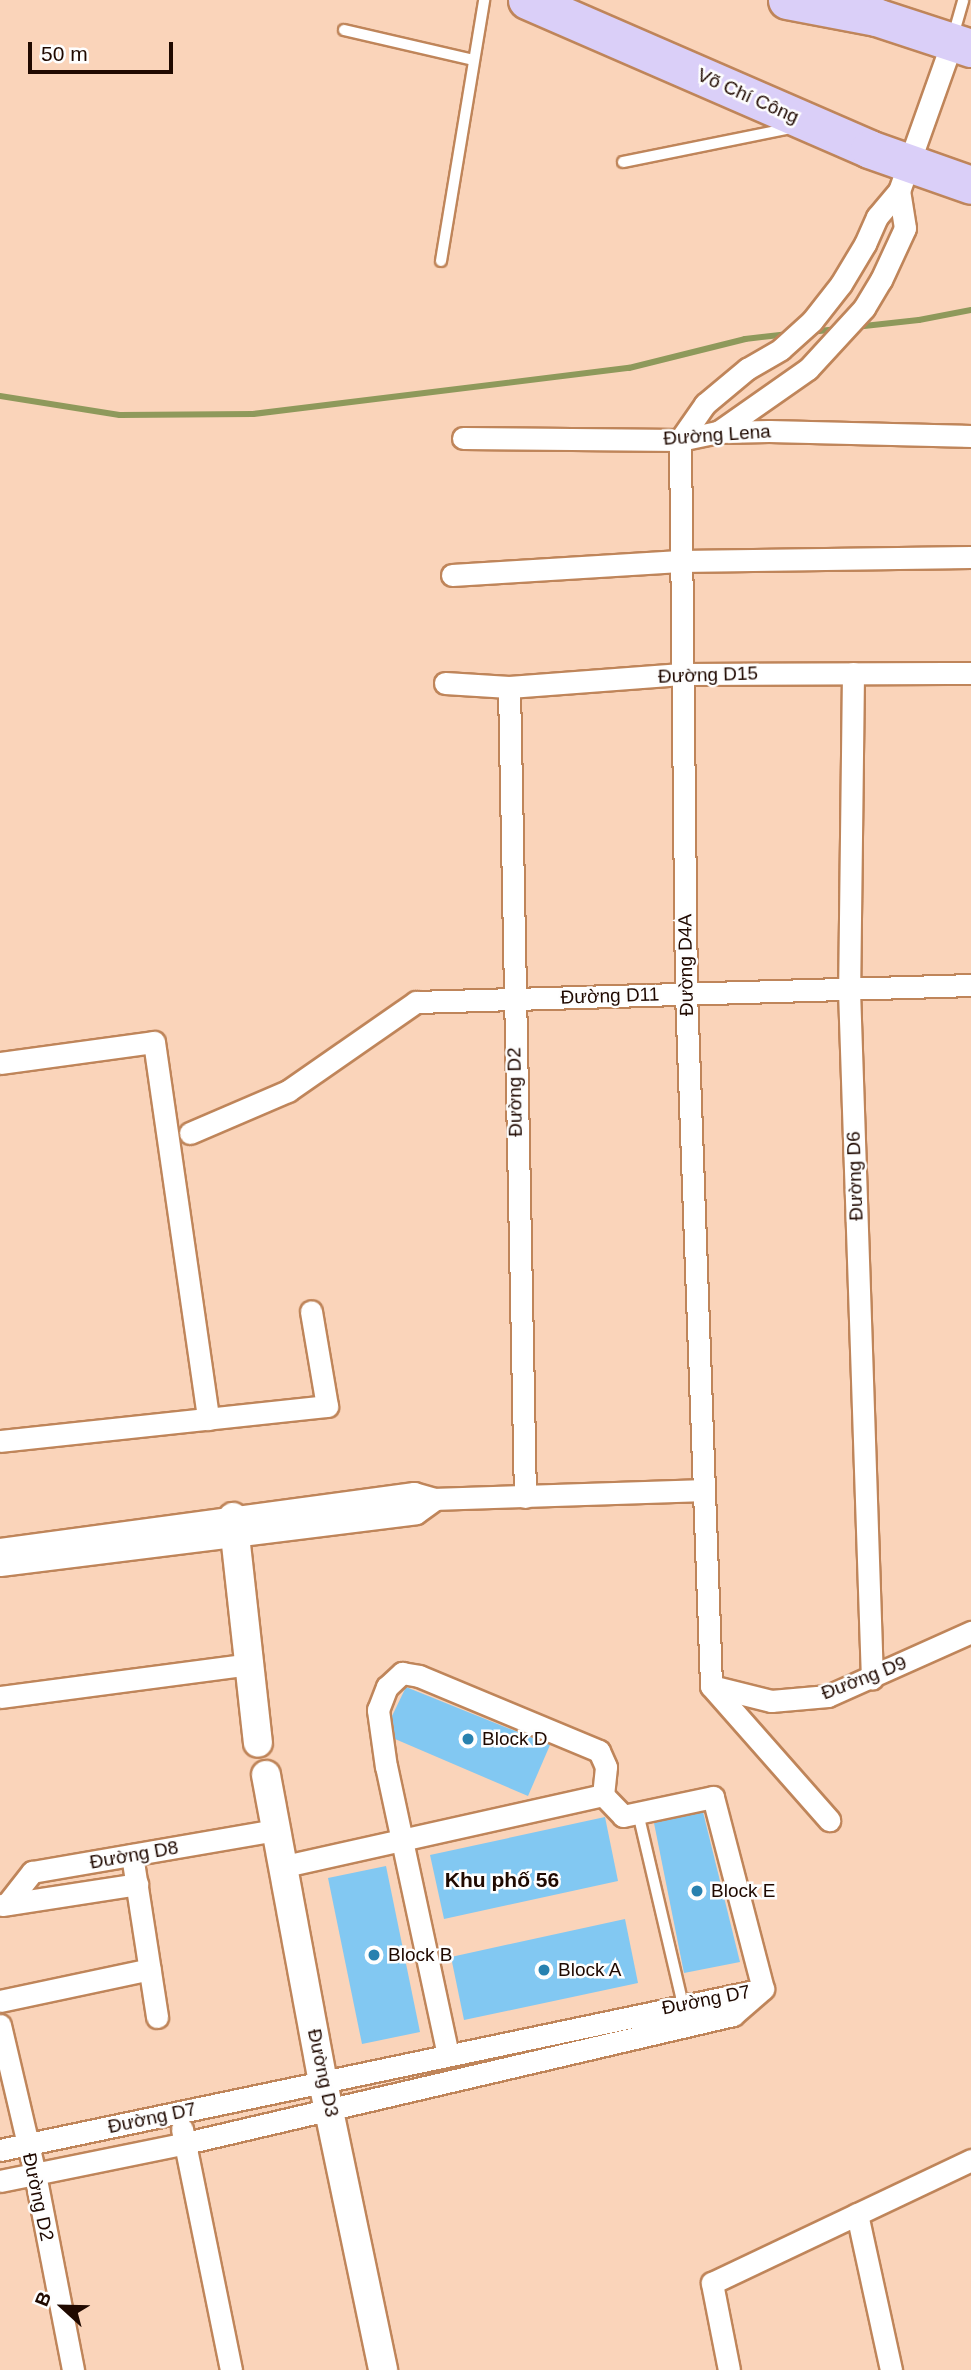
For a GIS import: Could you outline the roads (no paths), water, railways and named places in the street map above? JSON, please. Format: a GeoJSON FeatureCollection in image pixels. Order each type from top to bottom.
{"type":"FeatureCollection","features":[{"type":"Feature","properties":{"kind":"highway","name":"Võ Chí Công"},"geometry":{"type":"LineString","coordinates":[[527,0],[811,124],[903,177],[971,185]]}},
{"type":"Feature","properties":{"kind":"highway"},"geometry":{"type":"LineString","coordinates":[[787,0],[871,8],[961,45]]}},
{"type":"Feature","properties":{"kind":"street"},"geometry":{"type":"LineString","coordinates":[[680,440],[705,404],[747,369],[781,349],[812,321],[841,285],[877,217],[903,177],[961,45]]}},
{"type":"Feature","properties":{"kind":"street"},"geometry":{"type":"LineString","coordinates":[[718,432],[808,369],[864,309],[895,255],[905,228],[903,177]]}},
{"type":"Feature","properties":{"kind":"street"},"geometry":{"type":"LineString","coordinates":[[865,244],[895,255]]}},
{"type":"Feature","properties":{"kind":"street","name":"Đường Lena"},"geometry":{"type":"LineString","coordinates":[[463,438],[680,440],[718,432],[769,431],[971,436]]}},
{"type":"Feature","properties":{"kind":"street","name":"Đường D4A"},"geometry":{"type":"LineString","coordinates":[[680,440],[686,993],[711,1686]]}},
{"type":"Feature","properties":{"kind":"street"},"geometry":{"type":"LineString","coordinates":[[453,575],[680,561],[971,557]]}},
{"type":"Feature","properties":{"kind":"street","name":"Đường D6"},"geometry":{"type":"LineString","coordinates":[[853,673],[849,990],[872,1679]]}},
{"type":"Feature","properties":{"kind":"street","name":"Đường D15"},"geometry":{"type":"LineString","coordinates":[[445,683],[509,687],[682,674],[971,673]]}},
{"type":"Feature","properties":{"kind":"street","name":"Đường D2"},"geometry":{"type":"LineString","coordinates":[[509,687],[513,999],[525,1497]]}},
{"type":"Feature","properties":{"kind":"street","name":"Đường D11"},"geometry":{"type":"LineString","coordinates":[[191,1133],[288,1091],[416,1002],[971,985]]}},
{"type":"Feature","properties":{"kind":"street"},"geometry":{"type":"LineString","coordinates":[[0,1063],[154,1042],[208,1419]]}},
{"type":"Feature","properties":{"kind":"street"},"geometry":{"type":"LineString","coordinates":[[0,1441],[327,1406],[311,1311]]}},
{"type":"Feature","properties":{"kind":"street"},"geometry":{"type":"LineString","coordinates":[[0,1566],[414,1493],[435,1499],[703,1490]]}},
{"type":"Feature","properties":{"kind":"street"},"geometry":{"type":"LineString","coordinates":[[0,1549],[234,1525]]}},
{"type":"Feature","properties":{"kind":"street"},"geometry":{"type":"LineString","coordinates":[[234,1525],[258,1743]]}},
{"type":"Feature","properties":{"kind":"street","name":"Đường D9"},"geometry":{"type":"LineString","coordinates":[[711,1686],[771,1701],[828,1696],[872,1679],[971,1632]]}},
{"type":"Feature","properties":{"kind":"street"},"geometry":{"type":"LineString","coordinates":[[0,1698],[249,1664]]}},
{"type":"Feature","properties":{"kind":"street"},"geometry":{"type":"LineString","coordinates":[[448,2055],[401,1839],[378,1710],[387,1687],[402,1673],[419,1676],[599,1751],[606,1767],[604,1795],[623,1816],[713,1797],[762,1989]]}},
{"type":"Feature","properties":{"kind":"street"},"geometry":{"type":"LineString","coordinates":[[711,1686],[829,1820]]}},
{"type":"Feature","properties":{"kind":"street","name":"Đường D3"},"geometry":{"type":"LineString","coordinates":[[266,1775],[383,2370]]}},
{"type":"Feature","properties":{"kind":"street"},"geometry":{"type":"LineString","coordinates":[[285,1866],[604,1795]]}},
{"type":"Feature","properties":{"kind":"street","name":"Đường D8"},"geometry":{"type":"LineString","coordinates":[[4,1904],[32,1872],[276,1830]]}},
{"type":"Feature","properties":{"kind":"street"},"geometry":{"type":"LineString","coordinates":[[132,1855],[157,2017]]}},
{"type":"Feature","properties":{"kind":"street","name":"Đường D8"},"geometry":{"type":"LineString","coordinates":[[4,1904],[136,1884]]}},
{"type":"Feature","properties":{"kind":"street"},"geometry":{"type":"LineString","coordinates":[[0,2001],[150,1969]]}},
{"type":"Feature","properties":{"kind":"street","name":"Đường D7"},"geometry":{"type":"LineString","coordinates":[[0,2181],[186,2143],[448,2055],[762,1989]]}},
{"type":"Feature","properties":{"kind":"street","name":"Đường D7"},"geometry":{"type":"LineString","coordinates":[[0,2150],[178,2113],[327,2095],[733,2015],[762,1989]]}},
{"type":"Feature","properties":{"kind":"street","name":"Đường D2"},"geometry":{"type":"LineString","coordinates":[[0,2025],[35,2174],[73,2370]]}},
{"type":"Feature","properties":{"kind":"street"},"geometry":{"type":"LineString","coordinates":[[178,2113],[232,2370]]}},
{"type":"Feature","properties":{"kind":"street"},"geometry":{"type":"LineString","coordinates":[[729,2370],[712,2283],[971,2160]]}},
{"type":"Feature","properties":{"kind":"street"},"geometry":{"type":"LineString","coordinates":[[857,2214],[891,2370]]}},
{"type":"Feature","properties":{"kind":"lane"},"geometry":{"type":"LineString","coordinates":[[441,261],[484,0]]}},
{"type":"Feature","properties":{"kind":"lane"},"geometry":{"type":"LineString","coordinates":[[961,45],[963,0]]}},
{"type":"Feature","properties":{"kind":"lane"},"geometry":{"type":"LineString","coordinates":[[344,30],[474,60]]}},
{"type":"Feature","properties":{"kind":"lane"},"geometry":{"type":"LineString","coordinates":[[623,162],[811,124]]}},
{"type":"Feature","properties":{"kind":"lane"},"geometry":{"type":"LineString","coordinates":[[638,1813],[683,2005]]}},
{"type":"Feature","properties":{"kind":"waterway"},"geometry":{"type":"LineString","coordinates":[[855,327],[919,320],[971,310]]}},
{"type":"Feature","properties":{"kind":"waterway"},"geometry":{"type":"LineString","coordinates":[[810,332],[838,329]]}},
{"type":"Feature","properties":{"kind":"waterway"},"geometry":{"type":"LineString","coordinates":[[0,396],[120,415],[253,414],[629,368],[745,339],[789,334]]}},
{"type":"Feature","properties":{"kind":"place","name":"Block D"},"geometry":{"type":"Point","coordinates":[468,1739]}},
{"type":"Feature","properties":{"kind":"place","name":"Block E"},"geometry":{"type":"Point","coordinates":[697,1891]}},
{"type":"Feature","properties":{"kind":"place","name":"Block B"},"geometry":{"type":"Point","coordinates":[374,1955]}},
{"type":"Feature","properties":{"kind":"place","name":"Block A"},"geometry":{"type":"Point","coordinates":[544,1970]}},
{"type":"Feature","properties":{"kind":"district","name":"Khu phố 56"},"geometry":{"type":"Point","coordinates":[502,1880]}}]}
